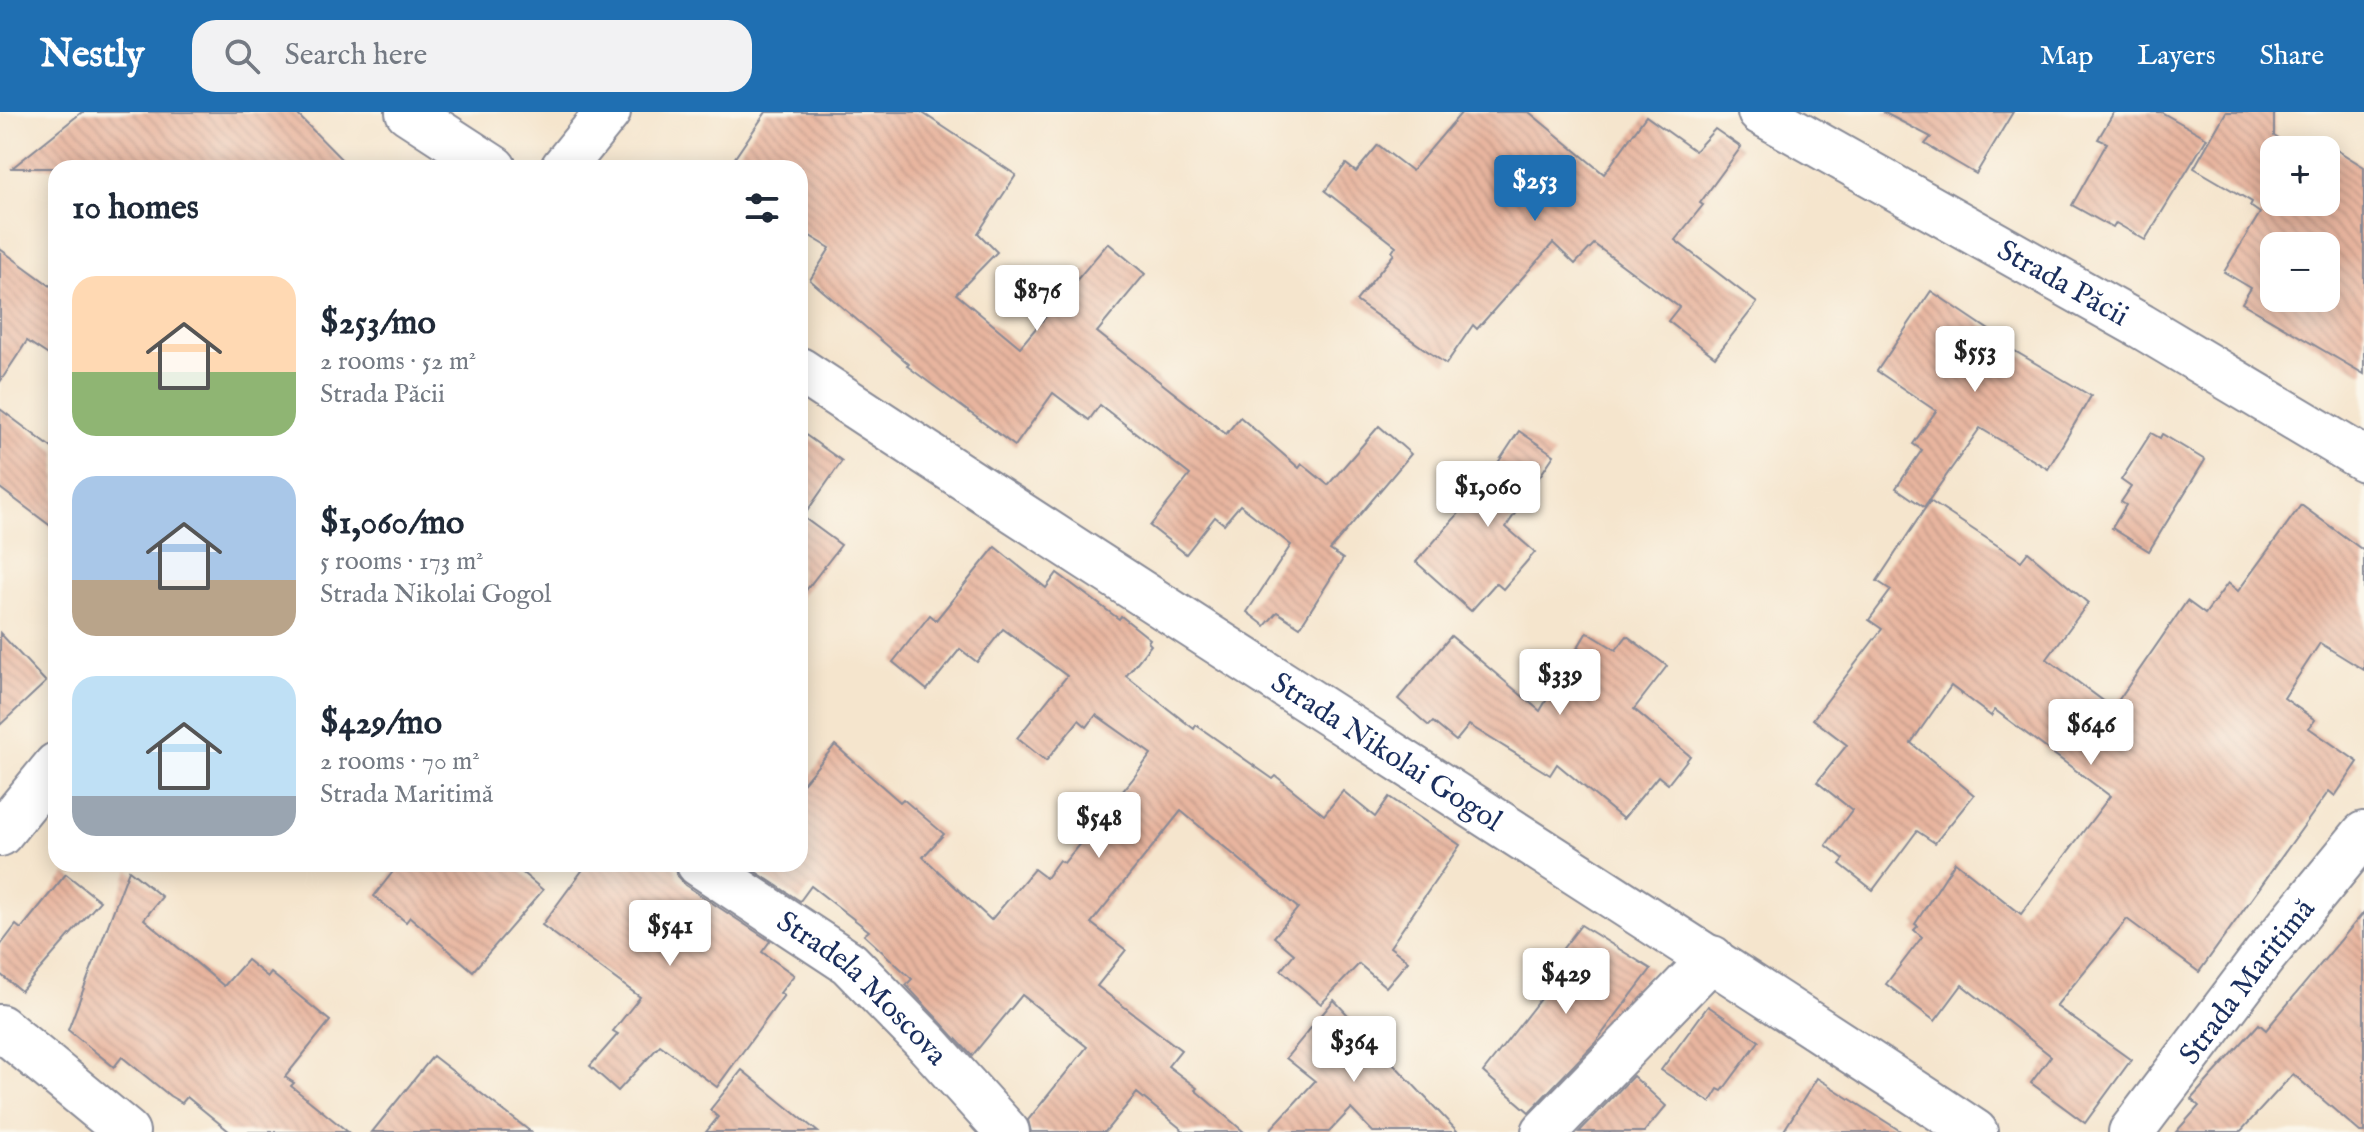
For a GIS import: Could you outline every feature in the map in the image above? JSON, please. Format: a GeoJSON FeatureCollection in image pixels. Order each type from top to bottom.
{"type":"FeatureCollection","features":[{"type":"Feature","properties":{"kind":"street"},"geometry":{"type":"LineString","coordinates":[[408,112],[482,160]]}},
{"type":"Feature","properties":{"kind":"street"},"geometry":{"type":"LineString","coordinates":[[569,160],[608,112]]}},
{"type":"Feature","properties":{"kind":"street","name":"Strada Păcii"},"geometry":{"type":"LineString","coordinates":[[1760,112],[2141,326],[2364,459]]}},
{"type":"Feature","properties":{"kind":"street","name":"Strada Nikolai Gogol"},"geometry":{"type":"LineString","coordinates":[[808,375],[1020,516],[1712,958],[1975,1132]]}},
{"type":"Feature","properties":{"kind":"street"},"geometry":{"type":"LineString","coordinates":[[0,834],[48,775]]}},
{"type":"Feature","properties":{"kind":"street","name":"Strada Maritimă"},"geometry":{"type":"LineString","coordinates":[[2131,1132],[2264,956],[2364,834]]}},
{"type":"Feature","properties":{"kind":"street","name":"Stradela Moscova"},"geometry":{"type":"LineString","coordinates":[[711,872],[849,963],[1007,1132]]}},
{"type":"Feature","properties":{"kind":"street"},"geometry":{"type":"LineString","coordinates":[[1544,1132],[1712,958]]}},
{"type":"Feature","properties":{"kind":"street"},"geometry":{"type":"LineString","coordinates":[[0,1027],[127,1132]]}},
{"type":"Feature","properties":{"kind":"building"},"geometry":{"type":"Polygon","coordinates":[[[82,112],[295,112],[342,160],[48,160],[48,168],[12,168],[82,112]]]}},
{"type":"Feature","properties":{"kind":"building"},"geometry":{"type":"Polygon","coordinates":[[[766,112],[921,112],[1016,175],[978,233],[997,252],[956,294],[1020,347],[1108,243],[1145,274],[1097,332],[1226,434],[1240,417],[1299,468],[1302,464],[1328,485],[1379,426],[1411,454],[1330,550],[1343,559],[1300,627],[1277,612],[1265,626],[1247,612],[1291,545],[1240,505],[1224,524],[1215,517],[1186,554],[1150,526],[1190,475],[1100,405],[1089,420],[1053,393],[1015,446],[907,366],[909,364],[810,280],[830,248],[808,235],[808,160],[733,160],[766,112]]]}},
{"type":"Feature","properties":{"kind":"building"},"geometry":{"type":"Polygon","coordinates":[[[1462,112],[1529,112],[1604,174],[1646,116],[1695,151],[1715,129],[1741,147],[1700,203],[1703,205],[1675,240],[1757,303],[1715,357],[1668,321],[1679,307],[1594,244],[1575,264],[1553,243],[1477,329],[1473,325],[1446,364],[1356,301],[1394,254],[1392,252],[1396,246],[1325,191],[1346,164],[1356,172],[1378,145],[1412,171],[1462,112]]]}},
{"type":"Feature","properties":{"kind":"building"},"geometry":{"type":"Polygon","coordinates":[[[1883,112],[2013,112],[1976,174],[1925,144],[1931,137],[1883,112]]]}},
{"type":"Feature","properties":{"kind":"building"},"geometry":{"type":"Polygon","coordinates":[[[2114,112],[2161,112],[2207,138],[2145,240],[2116,223],[2113,228],[2072,205],[2107,143],[2098,139],[2114,112]]]}},
{"type":"Feature","properties":{"kind":"building"},"geometry":{"type":"Polygon","coordinates":[[[2226,112],[2274,112],[2274,136],[2260,136],[2260,213],[2250,206],[2252,202],[2194,168],[2226,112]]]}},
{"type":"Feature","properties":{"kind":"building"},"geometry":{"type":"Polygon","coordinates":[[[2340,152],[2364,167],[2364,374],[2242,303],[2251,288],[2224,272],[2260,213],[2260,216],[2340,216],[2340,152]]]}},
{"type":"Feature","properties":{"kind":"building"},"geometry":{"type":"Polygon","coordinates":[[[0,249],[48,284],[48,355],[27,341],[0,382],[0,249]]]}},
{"type":"Feature","properties":{"kind":"building"},"geometry":{"type":"Polygon","coordinates":[[[1931,291],[1989,330],[1986,334],[2091,396],[2048,469],[1980,428],[1924,507],[1896,488],[1922,450],[1913,444],[1936,411],[1877,371],[1931,291]]]}},
{"type":"Feature","properties":{"kind":"building"},"geometry":{"type":"Polygon","coordinates":[[[0,409],[48,445],[48,524],[0,488],[0,409]]]}},
{"type":"Feature","properties":{"kind":"building"},"geometry":{"type":"Polygon","coordinates":[[[1519,431],[1554,455],[1506,527],[1535,552],[1503,589],[1496,583],[1471,611],[1416,562],[1482,487],[1519,431]]]}},
{"type":"Feature","properties":{"kind":"building"},"geometry":{"type":"Polygon","coordinates":[[[2151,433],[2160,438],[2162,434],[2205,460],[2149,551],[2112,528],[2126,505],[2121,502],[2131,487],[2121,480],[2151,433]]]}},
{"type":"Feature","properties":{"kind":"building"},"geometry":{"type":"Polygon","coordinates":[[[808,437],[842,461],[808,510],[808,437]]]}},
{"type":"Feature","properties":{"kind":"building"},"geometry":{"type":"Polygon","coordinates":[[[1930,501],[2021,561],[2028,552],[2088,603],[2047,659],[2113,708],[2187,601],[2205,614],[2228,583],[2238,591],[2301,505],[2364,551],[2364,670],[2320,643],[2284,698],[2315,720],[2309,728],[2358,762],[2335,796],[2329,791],[2199,972],[2127,919],[2056,1006],[2131,1060],[2085,1123],[2031,1083],[2051,1056],[1962,985],[1935,1021],[1886,984],[1922,937],[1914,930],[1918,926],[1915,924],[1955,862],[2021,914],[2110,796],[1995,710],[1991,716],[1951,686],[1911,743],[1974,795],[1935,843],[1917,831],[1873,890],[1840,864],[1844,859],[1826,845],[1852,810],[1817,782],[1847,745],[1813,719],[1882,629],[1869,620],[1891,590],[1877,581],[1930,501]]]}},
{"type":"Feature","properties":{"kind":"building"},"geometry":{"type":"Polygon","coordinates":[[[808,521],[841,545],[808,588],[808,521]]]}},
{"type":"Feature","properties":{"kind":"building"},"geometry":{"type":"Polygon","coordinates":[[[995,547],[1046,588],[1057,573],[1150,639],[1148,642],[1151,645],[1126,676],[1194,729],[1196,725],[1273,779],[1276,776],[1324,815],[1343,791],[1375,817],[1389,797],[1460,845],[1390,947],[1408,961],[1386,987],[1359,964],[1321,1004],[1281,970],[1294,954],[1274,937],[1298,908],[1181,811],[1091,923],[1126,950],[1097,986],[1181,1050],[1168,1066],[1197,1088],[1195,1090],[1244,1132],[1185,1132],[1137,1093],[1105,1132],[1031,1132],[1028,1120],[1087,1047],[1022,995],[972,1056],[906,985],[912,979],[864,935],[869,931],[811,886],[800,901],[756,872],[808,872],[808,777],[835,745],[900,802],[903,799],[944,834],[923,857],[991,920],[1034,869],[1046,878],[1059,860],[1064,863],[1151,754],[1096,715],[1087,727],[1079,720],[1046,761],[1017,738],[1067,676],[1003,629],[977,662],[960,649],[927,690],[893,662],[930,615],[936,620],[995,547]]]}},
{"type":"Feature","properties":{"kind":"building"},"geometry":{"type":"Polygon","coordinates":[[[1587,632],[1616,650],[1627,636],[1667,666],[1634,709],[1690,756],[1668,784],[1658,776],[1623,819],[1557,764],[1550,775],[1469,725],[1456,741],[1433,722],[1429,726],[1398,699],[1451,636],[1540,711],[1587,632]]]}},
{"type":"Feature","properties":{"kind":"building"},"geometry":{"type":"Polygon","coordinates":[[[0,633],[46,682],[0,725],[0,633]]]}},
{"type":"Feature","properties":{"kind":"building"},"geometry":{"type":"Polygon","coordinates":[[[128,872],[131,872],[162,897],[144,919],[224,986],[247,960],[268,977],[271,973],[330,1021],[285,1077],[294,1083],[291,1086],[348,1132],[230,1132],[187,1097],[182,1103],[170,1096],[122,1057],[114,1067],[68,1030],[128,872]]]}},
{"type":"Feature","properties":{"kind":"building"},"geometry":{"type":"Polygon","coordinates":[[[393,872],[522,872],[543,890],[473,971],[410,917],[406,922],[374,896],[393,872]]]}},
{"type":"Feature","properties":{"kind":"building"},"geometry":{"type":"Polygon","coordinates":[[[581,872],[676,872],[685,885],[770,941],[762,952],[794,975],[780,993],[784,995],[717,1087],[660,1045],[618,1091],[590,1066],[618,1034],[613,1031],[640,997],[542,925],[581,872]]]}},
{"type":"Feature","properties":{"kind":"building"},"geometry":{"type":"Polygon","coordinates":[[[66,874],[100,901],[21,991],[0,974],[0,946],[16,925],[21,929],[66,874]]]}},
{"type":"Feature","properties":{"kind":"building"},"geometry":{"type":"Polygon","coordinates":[[[2364,912],[2364,1132],[2360,1132],[2293,1074],[2240,1132],[2176,1132],[2199,1106],[2191,1099],[2259,1024],[2266,1030],[2364,912]]]}},
{"type":"Feature","properties":{"kind":"building"},"geometry":{"type":"Polygon","coordinates":[[[1581,925],[1651,969],[1595,1043],[1529,1112],[1483,1072],[1540,999],[1530,991],[1581,925]]]}},
{"type":"Feature","properties":{"kind":"building"},"geometry":{"type":"Polygon","coordinates":[[[1334,1000],[1458,1132],[1373,1132],[1351,1109],[1329,1132],[1268,1132],[1315,1081],[1286,1058],[1334,1000]]]}},
{"type":"Feature","properties":{"kind":"building"},"geometry":{"type":"Polygon","coordinates":[[[1708,1006],[1759,1041],[1722,1091],[1718,1089],[1710,1102],[1661,1070],[1708,1006]]]}},
{"type":"Feature","properties":{"kind":"building"},"geometry":{"type":"Polygon","coordinates":[[[433,1056],[531,1132],[372,1132],[433,1056]]]}},
{"type":"Feature","properties":{"kind":"building"},"geometry":{"type":"Polygon","coordinates":[[[742,1070],[818,1132],[706,1132],[718,1117],[710,1110],[742,1070]]]}},
{"type":"Feature","properties":{"kind":"building"},"geometry":{"type":"Polygon","coordinates":[[[1633,1076],[1666,1106],[1644,1132],[1579,1132],[1633,1076]]]}},
{"type":"Feature","properties":{"kind":"building"},"geometry":{"type":"Polygon","coordinates":[[[1817,1078],[1902,1132],[1783,1132],[1817,1078]]]}}]}
